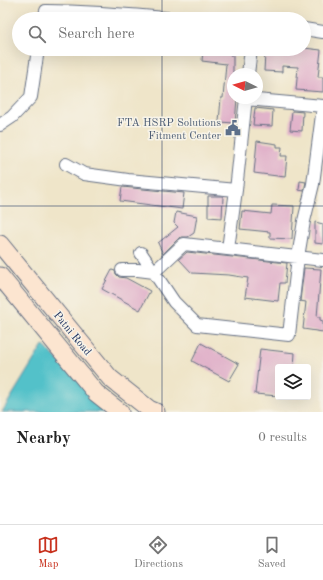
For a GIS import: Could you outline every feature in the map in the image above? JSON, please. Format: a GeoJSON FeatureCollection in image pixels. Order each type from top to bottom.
{"type":"FeatureCollection","features":[{"type":"Feature","properties":{"kind":"main road","name":"Patni Road"},"geometry":{"type":"LineString","coordinates":[[0,244],[110,378],[149,409],[156,412]]}},
{"type":"Feature","properties":{"kind":"main road","name":"Patni Road"},"geometry":{"type":"LineString","coordinates":[[0,276],[96,393],[120,412]]}},
{"type":"Feature","properties":{"kind":"street"},"geometry":{"type":"LineString","coordinates":[[46,12],[94,12]]}},
{"type":"Feature","properties":{"kind":"street"},"geometry":{"type":"LineString","coordinates":[[311,30],[323,32]]}},
{"type":"Feature","properties":{"kind":"street"},"geometry":{"type":"LineString","coordinates":[[0,125],[12,117],[31,97],[37,56]]}},
{"type":"Feature","properties":{"kind":"street"},"geometry":{"type":"LineString","coordinates":[[249,68],[250,56]]}},
{"type":"Feature","properties":{"kind":"street"},"geometry":{"type":"LineString","coordinates":[[141,253],[174,302],[197,325],[289,335],[304,220],[318,184],[323,106],[263,100]]}},
{"type":"Feature","properties":{"kind":"street"},"geometry":{"type":"LineString","coordinates":[[228,249],[245,104]]}},
{"type":"Feature","properties":{"kind":"street"},"geometry":{"type":"LineString","coordinates":[[66,164],[84,174],[128,180],[236,190]]}},
{"type":"Feature","properties":{"kind":"street"},"geometry":{"type":"LineString","coordinates":[[154,272],[184,244],[323,260]]}},
{"type":"Feature","properties":{"kind":"street"},"geometry":{"type":"LineString","coordinates":[[122,270],[154,272]]}},
{"type":"Feature","properties":{"kind":"water"},"geometry":{"type":"Polygon","coordinates":[[[43,345],[111,412],[2,412],[43,345]]]}},
{"type":"Feature","properties":{"kind":"building"},"geometry":{"type":"Polygon","coordinates":[[[311,49],[321,50],[318,77],[323,77],[323,92],[296,90],[298,67],[282,66],[282,72],[264,71],[265,56],[311,56],[311,49]]]}},
{"type":"Feature","properties":{"kind":"building"},"geometry":{"type":"Polygon","coordinates":[[[202,56],[233,56],[233,68],[227,68],[227,104],[237,104],[235,123],[219,122],[226,64],[202,61],[202,56]]]}},
{"type":"Feature","properties":{"kind":"building"},"geometry":{"type":"Polygon","coordinates":[[[255,108],[273,110],[272,126],[253,125],[255,108]]]}},
{"type":"Feature","properties":{"kind":"building"},"geometry":{"type":"Polygon","coordinates":[[[292,111],[303,112],[302,131],[290,130],[292,111]]]}},
{"type":"Feature","properties":{"kind":"building"},"geometry":{"type":"Polygon","coordinates":[[[257,141],[277,144],[277,147],[282,147],[281,156],[287,156],[285,177],[254,173],[257,141]]]}},
{"type":"Feature","properties":{"kind":"building"},"geometry":{"type":"Polygon","coordinates":[[[300,181],[306,182],[304,191],[299,190],[300,181]]]}},
{"type":"Feature","properties":{"kind":"building"},"geometry":{"type":"Polygon","coordinates":[[[122,187],[184,193],[182,209],[120,201],[122,187]]]}},
{"type":"Feature","properties":{"kind":"building"},"geometry":{"type":"Polygon","coordinates":[[[208,196],[223,196],[222,218],[208,217],[208,196]]]}},
{"type":"Feature","properties":{"kind":"building"},"geometry":{"type":"Polygon","coordinates":[[[272,205],[294,206],[292,239],[270,238],[270,232],[240,229],[242,211],[271,214],[272,205]]]}},
{"type":"Feature","properties":{"kind":"building"},"geometry":{"type":"Polygon","coordinates":[[[176,212],[197,216],[194,233],[188,237],[179,238],[163,254],[158,243],[178,227],[174,223],[176,212]]]}},
{"type":"Feature","properties":{"kind":"building"},"geometry":{"type":"Polygon","coordinates":[[[315,222],[323,224],[323,244],[315,243],[315,222]]]}},
{"type":"Feature","properties":{"kind":"building"},"geometry":{"type":"Polygon","coordinates":[[[187,252],[287,263],[285,283],[280,283],[278,301],[245,297],[248,278],[229,275],[192,273],[179,259],[187,252]]]}},
{"type":"Feature","properties":{"kind":"building"},"geometry":{"type":"Polygon","coordinates":[[[304,268],[321,269],[317,317],[320,317],[320,320],[323,321],[323,332],[303,329],[306,302],[300,301],[304,268]]]}},
{"type":"Feature","properties":{"kind":"building"},"geometry":{"type":"Polygon","coordinates":[[[112,270],[115,271],[119,277],[126,278],[150,291],[140,310],[102,289],[112,270]]]}},
{"type":"Feature","properties":{"kind":"building"},"geometry":{"type":"Polygon","coordinates":[[[201,343],[239,364],[229,381],[192,361],[201,343]]]}},
{"type":"Feature","properties":{"kind":"building"},"geometry":{"type":"Polygon","coordinates":[[[260,349],[295,353],[294,364],[275,364],[275,396],[255,394],[260,349]]]}},
{"type":"Feature","properties":{"kind":"place","name":"FTA HSRP Solutions Fitment Center"},"geometry":{"type":"Point","coordinates":[233,128]}}]}
